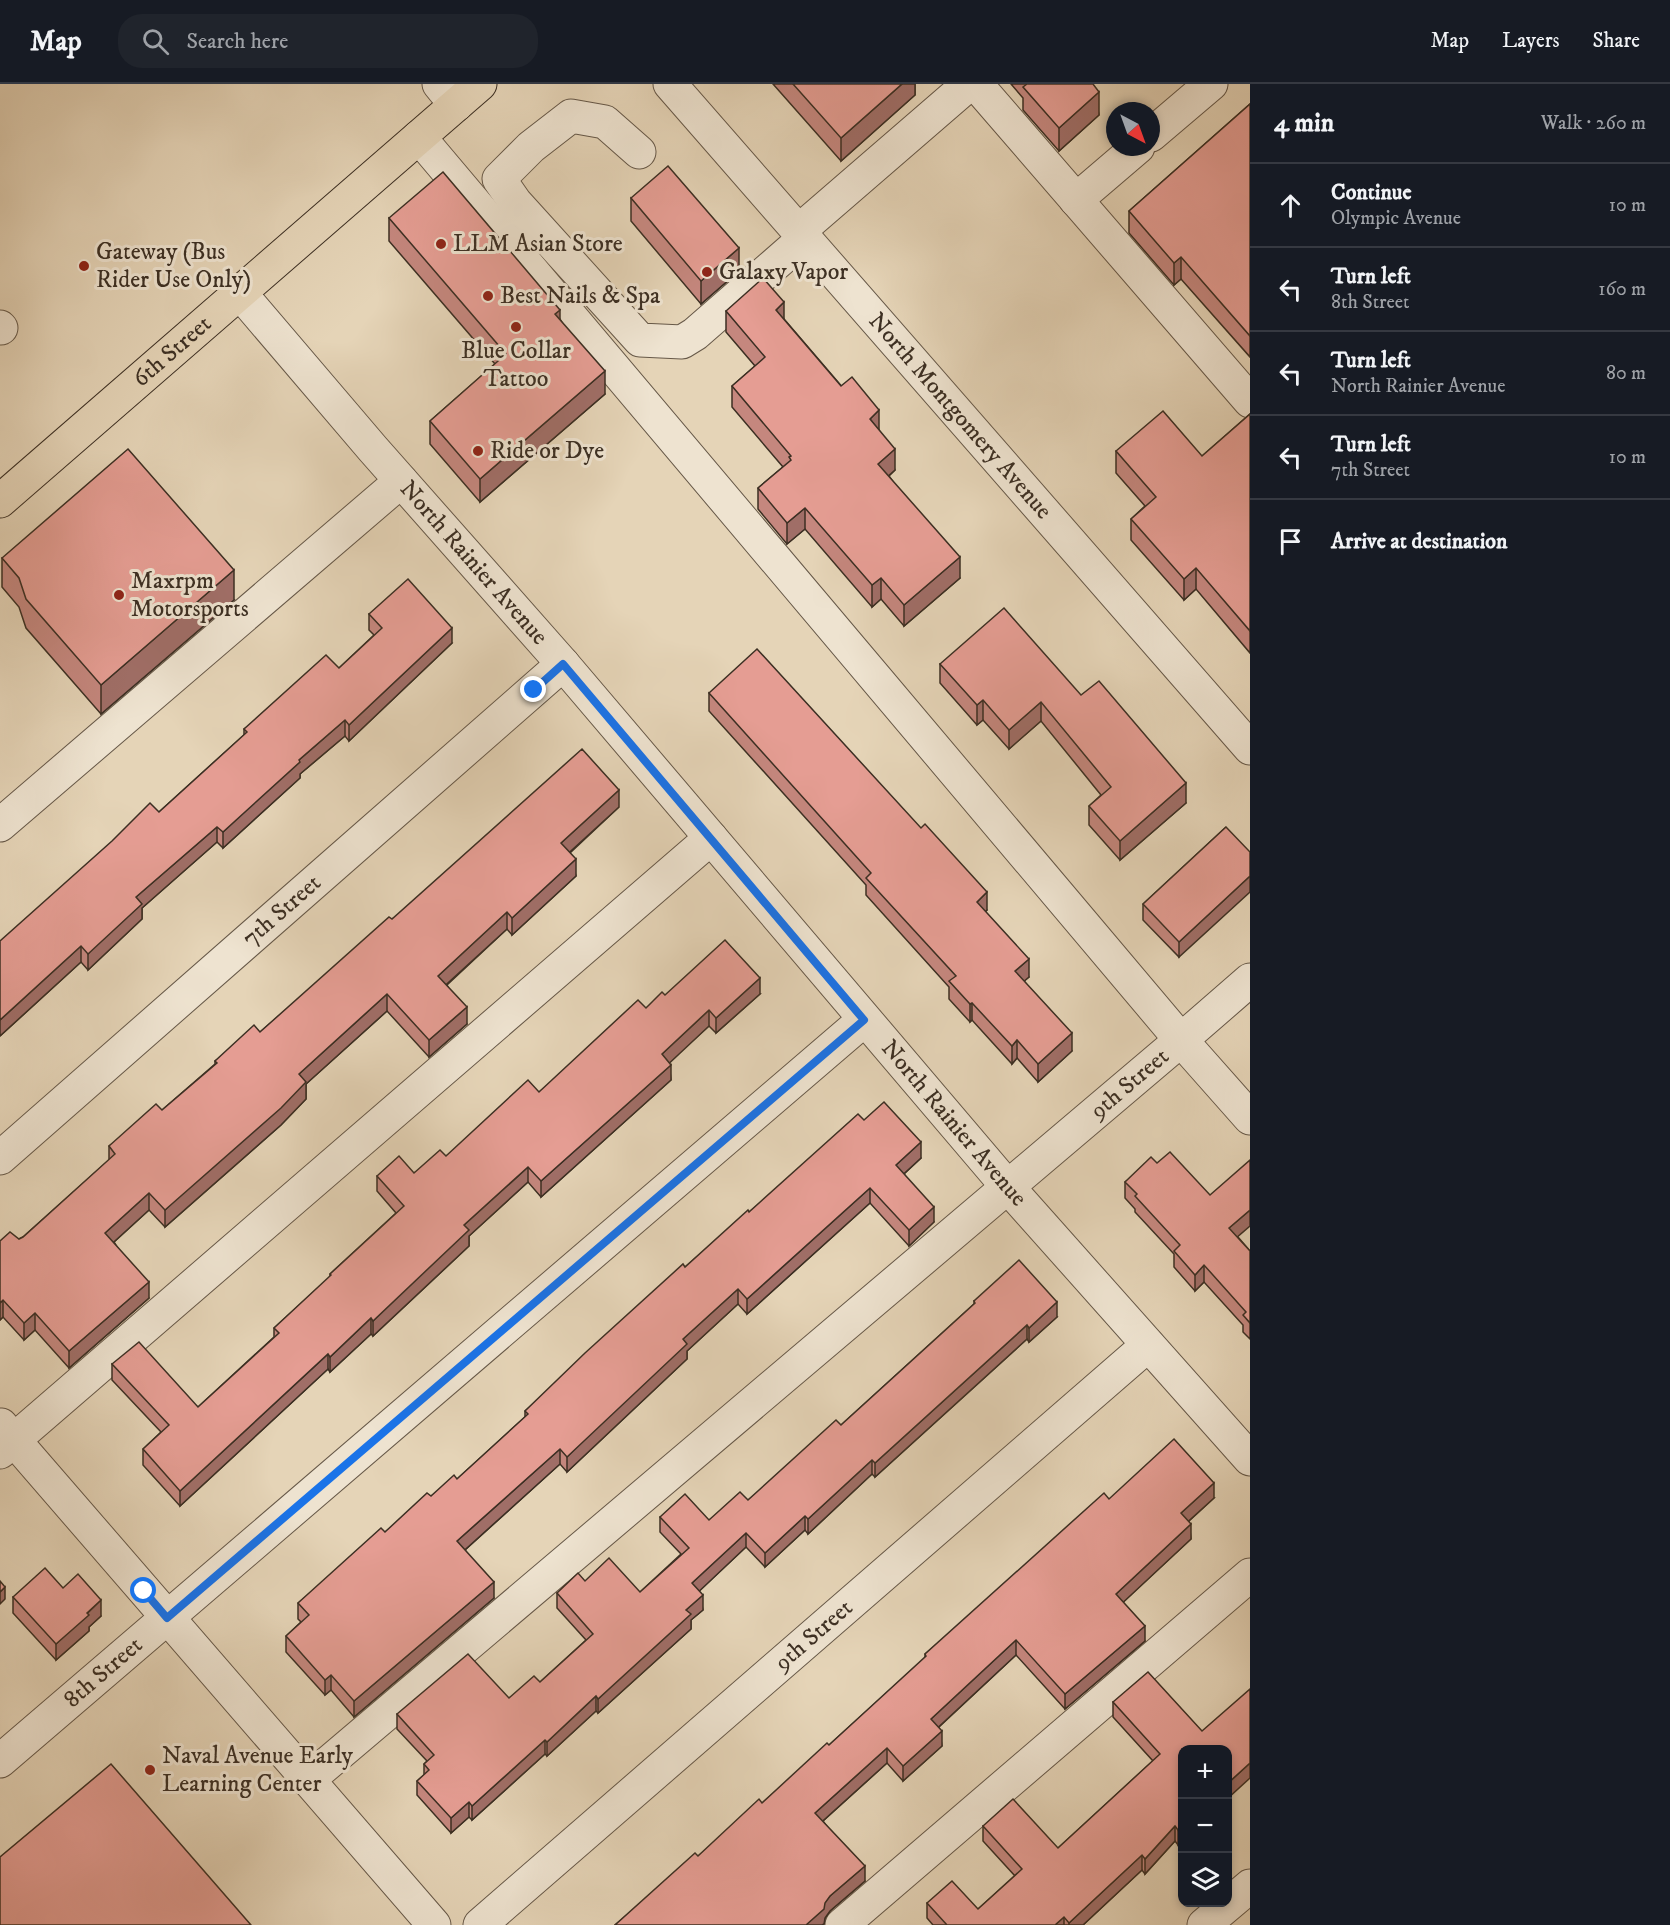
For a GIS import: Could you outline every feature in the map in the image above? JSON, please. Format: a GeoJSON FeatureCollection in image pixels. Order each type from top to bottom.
{"type":"FeatureCollection","features":[{"type":"Feature","properties":{"kind":"main road","name":"6th Street"},"geometry":{"type":"LineString","coordinates":[[0,501],[419,137],[458,91]]}},
{"type":"Feature","properties":{"kind":"street","name":"North Montgomery Avenue"},"geometry":{"type":"LineString","coordinates":[[670,84],[1250,748]]}},
{"type":"Feature","properties":{"kind":"street"},"geometry":{"type":"LineString","coordinates":[[639,152],[605,122],[571,116],[531,147],[499,179],[514,202],[640,340],[682,342],[695,334],[969,84]]}},
{"type":"Feature","properties":{"kind":"street"},"geometry":{"type":"LineString","coordinates":[[975,84],[1250,401]]}},
{"type":"Feature","properties":{"kind":"street"},"geometry":{"type":"LineString","coordinates":[[1160,127],[1211,84]]}},
{"type":"Feature","properties":{"kind":"street"},"geometry":{"type":"LineString","coordinates":[[419,137],[1181,1040],[1250,1118]]}},
{"type":"Feature","properties":{"kind":"street"},"geometry":{"type":"LineString","coordinates":[[1076,200],[1127,156]]}},
{"type":"Feature","properties":{"kind":"street","name":"North Rainier Avenue"},"geometry":{"type":"LineString","coordinates":[[240,292],[401,481],[563,664],[1007,1186],[1250,1459]]}},
{"type":"Feature","properties":{"kind":"street"},"geometry":{"type":"LineString","coordinates":[[0,825],[401,481]]}},
{"type":"Feature","properties":{"kind":"street","name":"7th Street"},"geometry":{"type":"LineString","coordinates":[[0,1158],[563,664]]}},
{"type":"Feature","properties":{"kind":"street"},"geometry":{"type":"LineString","coordinates":[[434,1925],[167,1618],[5,1439],[711,838]]}},
{"type":"Feature","properties":{"kind":"street","name":"9th Street"},"geometry":{"type":"LineString","coordinates":[[308,1780],[1250,980]]}},
{"type":"Feature","properties":{"kind":"street","name":"8th Street"},"geometry":{"type":"LineString","coordinates":[[0,1761],[864,1020]]}},
{"type":"Feature","properties":{"kind":"street","name":"9th Street"},"geometry":{"type":"LineString","coordinates":[[480,1925],[1148,1345]]}},
{"type":"Feature","properties":{"kind":"street"},"geometry":{"type":"LineString","coordinates":[[842,1925],[1250,1575]]}},
{"type":"Feature","properties":{"kind":"street"},"geometry":{"type":"LineString","coordinates":[[1204,1925],[1250,1886]]}},
{"type":"Feature","properties":{"kind":"building"},"geometry":{"type":"Polygon","coordinates":[[[793,84],[902,84],[841,138],[793,84]]]}},
{"type":"Feature","properties":{"kind":"building"},"geometry":{"type":"Polygon","coordinates":[[[1027,84],[1093,84],[1099,92],[1059,128],[1023,87],[1027,84]]]}},
{"type":"Feature","properties":{"kind":"building"},"geometry":{"type":"Polygon","coordinates":[[[1250,104],[1250,336],[1181,257],[1174,263],[1129,211],[1250,104]]]}},
{"type":"Feature","properties":{"kind":"building"},"geometry":{"type":"Polygon","coordinates":[[[668,166],[739,248],[701,281],[631,198],[668,166]]]}},
{"type":"Feature","properties":{"kind":"building"},"geometry":{"type":"Polygon","coordinates":[[[443,172],[560,310],[555,314],[605,371],[480,479],[430,421],[506,354],[389,218],[443,172]]]}},
{"type":"Feature","properties":{"kind":"building"},"geometry":{"type":"Polygon","coordinates":[[[763,278],[784,302],[776,310],[841,386],[852,377],[879,410],[870,419],[895,449],[878,464],[960,557],[904,605],[881,578],[872,585],[805,508],[787,523],[758,488],[791,460],[789,457],[791,456],[732,386],[765,357],[726,311],[763,278]]]}},
{"type":"Feature","properties":{"kind":"building"},"geometry":{"type":"Polygon","coordinates":[[[1163,411],[1202,456],[1250,414],[1250,631],[1196,568],[1184,579],[1131,519],[1156,497],[1116,451],[1163,411]]]}},
{"type":"Feature","properties":{"kind":"building","name":"Maxrpm Motorsports"},"geometry":{"type":"Polygon","coordinates":[[[128,449],[234,570],[101,685],[26,599],[19,578],[2,558],[128,449]]]}},
{"type":"Feature","properties":{"kind":"building"},"geometry":{"type":"Polygon","coordinates":[[[408,579],[452,628],[349,725],[345,720],[223,832],[217,827],[136,897],[142,904],[88,954],[81,946],[0,1020],[0,941],[112,841],[150,803],[159,812],[247,732],[244,729],[326,655],[339,668],[382,628],[369,614],[408,579]]]}},
{"type":"Feature","properties":{"kind":"building"},"geometry":{"type":"Polygon","coordinates":[[[1004,608],[1081,695],[1099,681],[1186,783],[1120,841],[1089,806],[1111,787],[1041,702],[1009,730],[983,700],[977,705],[940,664],[1004,608]]]}},
{"type":"Feature","properties":{"kind":"building"},"geometry":{"type":"Polygon","coordinates":[[[757,649],[921,828],[925,824],[987,892],[977,902],[1029,959],[1015,971],[1072,1033],[1038,1064],[1017,1040],[1012,1046],[949,981],[956,976],[866,878],[871,873],[709,693],[757,649]]]}},
{"type":"Feature","properties":{"kind":"building"},"geometry":{"type":"Polygon","coordinates":[[[582,749],[619,790],[561,843],[576,859],[512,918],[507,912],[438,976],[467,1007],[429,1040],[387,994],[299,1074],[306,1082],[281,1108],[165,1210],[149,1193],[105,1233],[149,1282],[69,1351],[35,1313],[24,1323],[3,1300],[0,1303],[0,1241],[10,1232],[19,1239],[23,1237],[115,1154],[109,1146],[156,1104],[162,1110],[217,1063],[215,1061],[254,1025],[260,1032],[389,917],[392,919],[582,749]]]}},
{"type":"Feature","properties":{"kind":"building"},"geometry":{"type":"Polygon","coordinates":[[[1226,827],[1250,852],[1250,876],[1179,942],[1143,904],[1226,827]]]}},
{"type":"Feature","properties":{"kind":"building"},"geometry":{"type":"Polygon","coordinates":[[[725,940],[760,978],[716,1018],[709,1010],[662,1054],[671,1065],[541,1181],[528,1167],[464,1225],[469,1230],[373,1321],[371,1318],[330,1357],[328,1354],[180,1491],[143,1449],[169,1425],[112,1364],[139,1342],[198,1407],[279,1333],[274,1328],[404,1206],[377,1176],[399,1156],[414,1173],[440,1150],[446,1156],[528,1080],[539,1092],[638,1000],[646,1008],[662,992],[665,995],[725,940]]]}},
{"type":"Feature","properties":{"kind":"building"},"geometry":{"type":"Polygon","coordinates":[[[884,1102],[921,1142],[896,1165],[934,1207],[909,1230],[870,1188],[747,1299],[738,1289],[683,1339],[687,1344],[567,1457],[560,1449],[457,1541],[494,1582],[354,1701],[331,1675],[325,1680],[286,1636],[309,1615],[298,1603],[381,1528],[385,1532],[427,1493],[431,1496],[454,1475],[457,1479],[528,1414],[525,1411],[585,1353],[683,1264],[685,1267],[858,1114],[864,1120],[884,1102]]]}},
{"type":"Feature","properties":{"kind":"building"},"geometry":{"type":"Polygon","coordinates":[[[1170,1152],[1210,1195],[1250,1160],[1250,1210],[1229,1228],[1250,1251],[1250,1323],[1243,1315],[1246,1312],[1204,1265],[1195,1275],[1174,1251],[1180,1245],[1125,1182],[1151,1157],[1157,1163],[1170,1152]]]}},
{"type":"Feature","properties":{"kind":"building"},"geometry":{"type":"Polygon","coordinates":[[[1019,1260],[1057,1302],[1029,1328],[1027,1325],[875,1463],[872,1460],[808,1519],[805,1516],[765,1553],[746,1533],[692,1583],[703,1595],[686,1610],[691,1614],[598,1699],[596,1696],[547,1742],[545,1740],[472,1806],[469,1802],[451,1818],[417,1781],[429,1770],[424,1764],[434,1755],[397,1714],[468,1654],[509,1698],[534,1676],[540,1682],[593,1634],[557,1593],[578,1573],[585,1581],[609,1558],[640,1592],[689,1548],[660,1517],[685,1494],[709,1520],[740,1492],[748,1500],[836,1420],[841,1425],[1019,1260]]]}},
{"type":"Feature","properties":{"kind":"building"},"geometry":{"type":"Polygon","coordinates":[[[1174,1439],[1214,1483],[1181,1513],[1191,1524],[1116,1594],[1145,1626],[1065,1694],[1016,1640],[931,1719],[942,1731],[903,1766],[887,1748],[815,1813],[865,1866],[830,1896],[824,1909],[806,1925],[615,1925],[695,1853],[698,1856],[759,1799],[762,1803],[827,1743],[829,1745],[926,1656],[925,1654],[1104,1493],[1109,1499],[1174,1439]]]}},
{"type":"Feature","properties":{"kind":"building"},"geometry":{"type":"Polygon","coordinates":[[[45,1568],[63,1588],[78,1574],[101,1600],[87,1613],[89,1615],[56,1644],[13,1597],[45,1568]]]}},
{"type":"Feature","properties":{"kind":"building"},"geometry":{"type":"Polygon","coordinates":[[[0,1581],[5,1587],[0,1592],[0,1581]]]}},
{"type":"Feature","properties":{"kind":"building"},"geometry":{"type":"Polygon","coordinates":[[[1148,1672],[1202,1731],[1250,1689],[1250,1763],[1232,1779],[1232,1745],[1178,1745],[1178,1830],[1175,1826],[1145,1859],[1142,1855],[1069,1923],[1064,1917],[1055,1925],[947,1925],[927,1903],[952,1881],[978,1909],[1022,1869],[983,1826],[1013,1799],[1058,1848],[1160,1754],[1113,1702],[1148,1672]]]}},
{"type":"Feature","properties":{"kind":"building"},"geometry":{"type":"Polygon","coordinates":[[[111,1764],[251,1925],[0,1925],[0,1857],[111,1764]]]}},
{"type":"Feature","properties":{"kind":"place","name":"LLM Asian Store"},"geometry":{"type":"Point","coordinates":[441,244]}},
{"type":"Feature","properties":{"kind":"place","name":"Gateway (Bus Rider Use Only)"},"geometry":{"type":"Point","coordinates":[84,266]}},
{"type":"Feature","properties":{"kind":"place","name":"Galaxy Vapor"},"geometry":{"type":"Point","coordinates":[707,272]}},
{"type":"Feature","properties":{"kind":"place","name":"Best Nails & Spa"},"geometry":{"type":"Point","coordinates":[488,296]}},
{"type":"Feature","properties":{"kind":"place","name":"Blue Collar Tattoo"},"geometry":{"type":"Point","coordinates":[516,327]}},
{"type":"Feature","properties":{"kind":"place","name":"Ride or Dye"},"geometry":{"type":"Point","coordinates":[478,451]}},
{"type":"Feature","properties":{"kind":"place","name":"Maxrpm Motorsports"},"geometry":{"type":"Point","coordinates":[119,595]}},
{"type":"Feature","properties":{"kind":"place","name":"Naval Avenue Early Learning Center"},"geometry":{"type":"Point","coordinates":[150,1770]}},
{"type":"Feature","properties":{"kind":"route"},"geometry":{"type":"LineString","coordinates":[[144,1591],[167,1618],[864,1020],[563,664],[534,690]]}}]}
